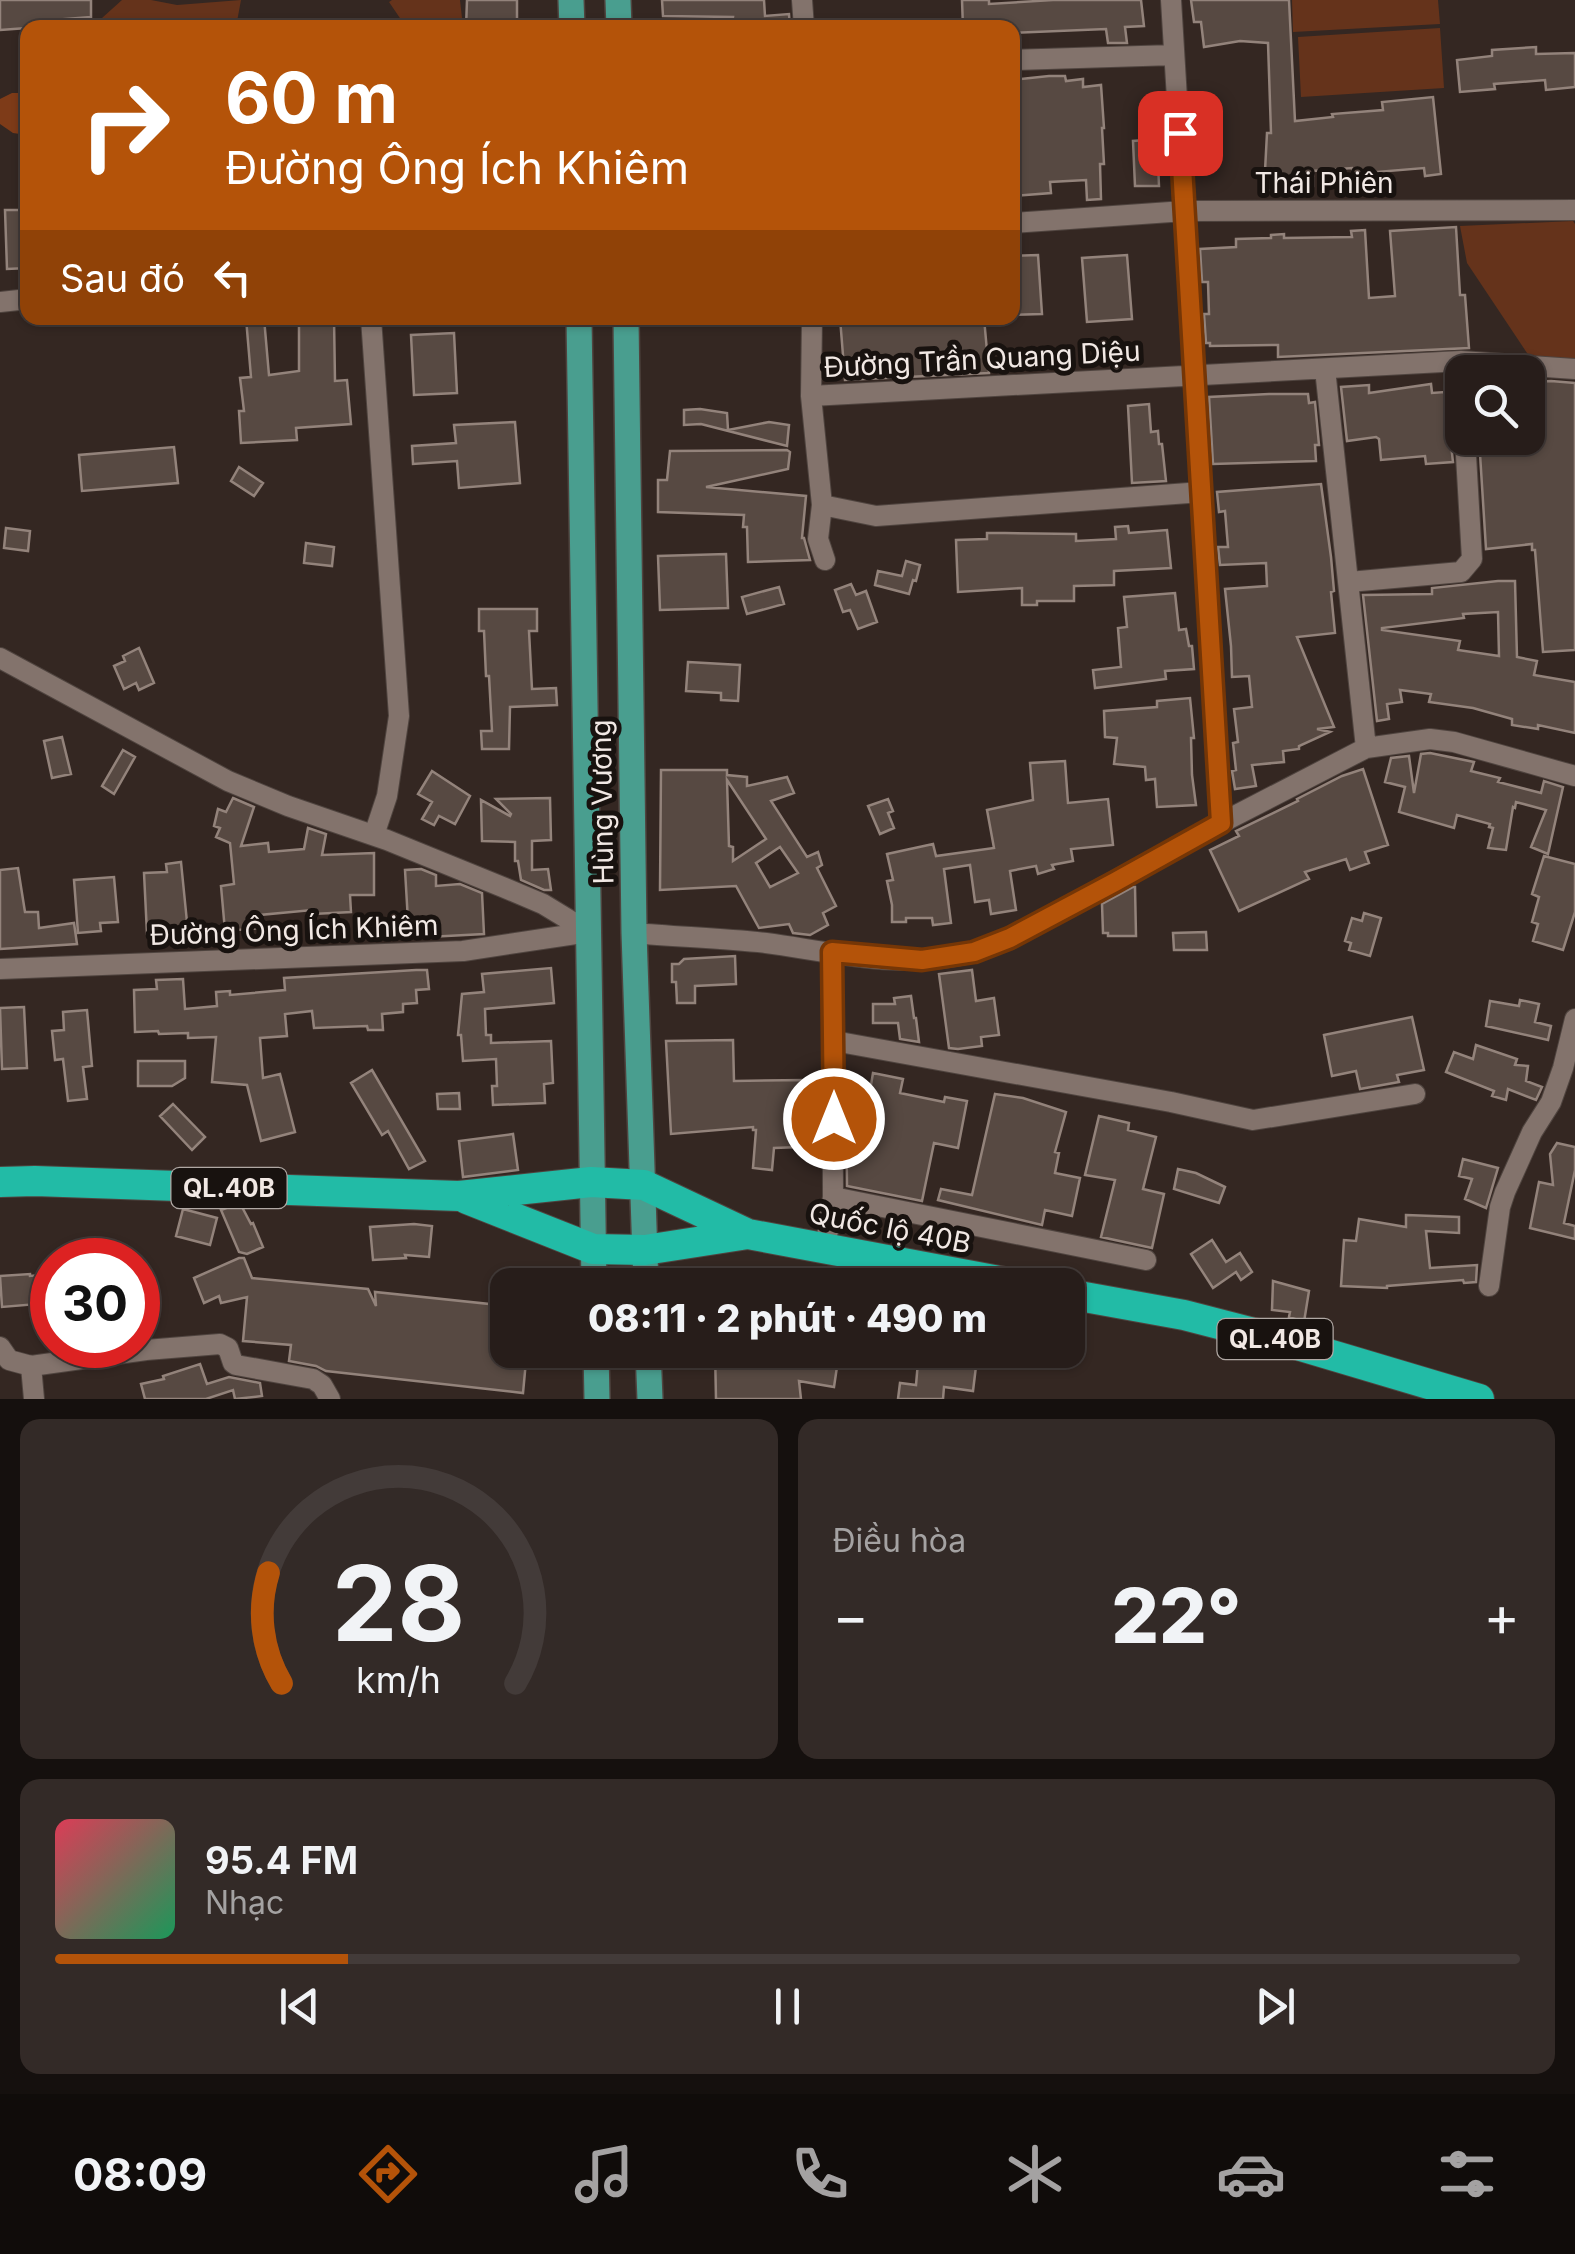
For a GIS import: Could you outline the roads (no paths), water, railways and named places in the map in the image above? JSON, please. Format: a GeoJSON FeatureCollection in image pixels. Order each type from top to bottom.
{"type":"FeatureCollection","features":[{"type":"Feature","properties":{"kind":"highway","name":"QL.40B"},"geometry":{"type":"LineString","coordinates":[[0,1182],[35,1180],[458,1196]]}},
{"type":"Feature","properties":{"kind":"highway"},"geometry":{"type":"LineString","coordinates":[[458,1196],[592,1182],[644,1185],[748,1234]]}},
{"type":"Feature","properties":{"kind":"highway"},"geometry":{"type":"LineString","coordinates":[[458,1196],[593,1249],[644,1250],[748,1234]]}},
{"type":"Feature","properties":{"kind":"highway","name":"Quốc lộ 40B"},"geometry":{"type":"LineString","coordinates":[[748,1234],[928,1268]]}},
{"type":"Feature","properties":{"kind":"highway","name":"QL.40B"},"geometry":{"type":"LineString","coordinates":[[1085,1297],[1265,1336],[1479,1399]]}},
{"type":"Feature","properties":{"kind":"main road","name":"Hùng Vương"},"geometry":{"type":"LineString","coordinates":[[579,325],[594,1268]]}},
{"type":"Feature","properties":{"kind":"main road","name":"Hùng Vương"},"geometry":{"type":"LineString","coordinates":[[626,325],[634,933],[645,1268]]}},
{"type":"Feature","properties":{"kind":"main road"},"geometry":{"type":"LineString","coordinates":[[589,932],[634,933]]}},
{"type":"Feature","properties":{"kind":"main road"},"geometry":{"type":"LineString","coordinates":[[597,1368],[598,1399]]}},
{"type":"Feature","properties":{"kind":"main road"},"geometry":{"type":"LineString","coordinates":[[649,1368],[650,1399]]}},
{"type":"Feature","properties":{"kind":"street"},"geometry":{"type":"LineString","coordinates":[[1171,0],[1221,823]]}},
{"type":"Feature","properties":{"kind":"street"},"geometry":{"type":"LineString","coordinates":[[1020,60],[1174,55]]}},
{"type":"Feature","properties":{"kind":"street","name":"Thái Phiên"},"geometry":{"type":"LineString","coordinates":[[1020,221],[1186,211],[1575,210]]}},
{"type":"Feature","properties":{"kind":"street"},"geometry":{"type":"LineString","coordinates":[[371,325],[399,716],[387,796],[374,835]]}},
{"type":"Feature","properties":{"kind":"street"},"geometry":{"type":"LineString","coordinates":[[812,325],[811,396],[822,505],[818,539],[825,560]]}},
{"type":"Feature","properties":{"kind":"street","name":"Đường Trần Quang Diệu"},"geometry":{"type":"LineString","coordinates":[[811,396],[1445,362]]}},
{"type":"Feature","properties":{"kind":"street","name":"Đường Trần Quang Diệu"},"geometry":{"type":"LineString","coordinates":[[1545,367],[1575,369]]}},
{"type":"Feature","properties":{"kind":"street"},"geometry":{"type":"LineString","coordinates":[[1325,368],[1366,748]]}},
{"type":"Feature","properties":{"kind":"street"},"geometry":{"type":"LineString","coordinates":[[1349,582],[1461,572],[1472,559],[1466,455]]}},
{"type":"Feature","properties":{"kind":"street"},"geometry":{"type":"LineString","coordinates":[[822,505],[876,516],[1202,492]]}},
{"type":"Feature","properties":{"kind":"street"},"geometry":{"type":"LineString","coordinates":[[0,658],[228,781],[543,904],[589,932]]}},
{"type":"Feature","properties":{"kind":"street"},"geometry":{"type":"LineString","coordinates":[[634,933],[922,960],[974,952],[1027,928],[1366,748],[1430,739],[1454,742],[1575,776]]}},
{"type":"Feature","properties":{"kind":"street","name":"Đường Ông Ích Khiêm"},"geometry":{"type":"LineString","coordinates":[[0,970],[463,951],[589,932]]}},
{"type":"Feature","properties":{"kind":"street"},"geometry":{"type":"LineString","coordinates":[[826,1249],[833,1197],[832,952]]}},
{"type":"Feature","properties":{"kind":"street"},"geometry":{"type":"LineString","coordinates":[[1490,1286],[1500,1207],[1532,1132],[1551,1102],[1575,1019]]}},
{"type":"Feature","properties":{"kind":"street"},"geometry":{"type":"LineString","coordinates":[[834,1041],[1253,1120],[1415,1094]]}},
{"type":"Feature","properties":{"kind":"street"},"geometry":{"type":"LineString","coordinates":[[833,1197],[1146,1260]]}},
{"type":"Feature","properties":{"kind":"street"},"geometry":{"type":"LineString","coordinates":[[160,1349],[220,1344],[228,1348],[236,1365],[313,1379],[322,1384],[330,1399]]}},
{"type":"Feature","properties":{"kind":"street"},"geometry":{"type":"LineString","coordinates":[[0,1347],[10,1360],[30,1366]]}},
{"type":"Feature","properties":{"kind":"street"},"geometry":{"type":"LineString","coordinates":[[31,1368],[34,1399]]}}]}
